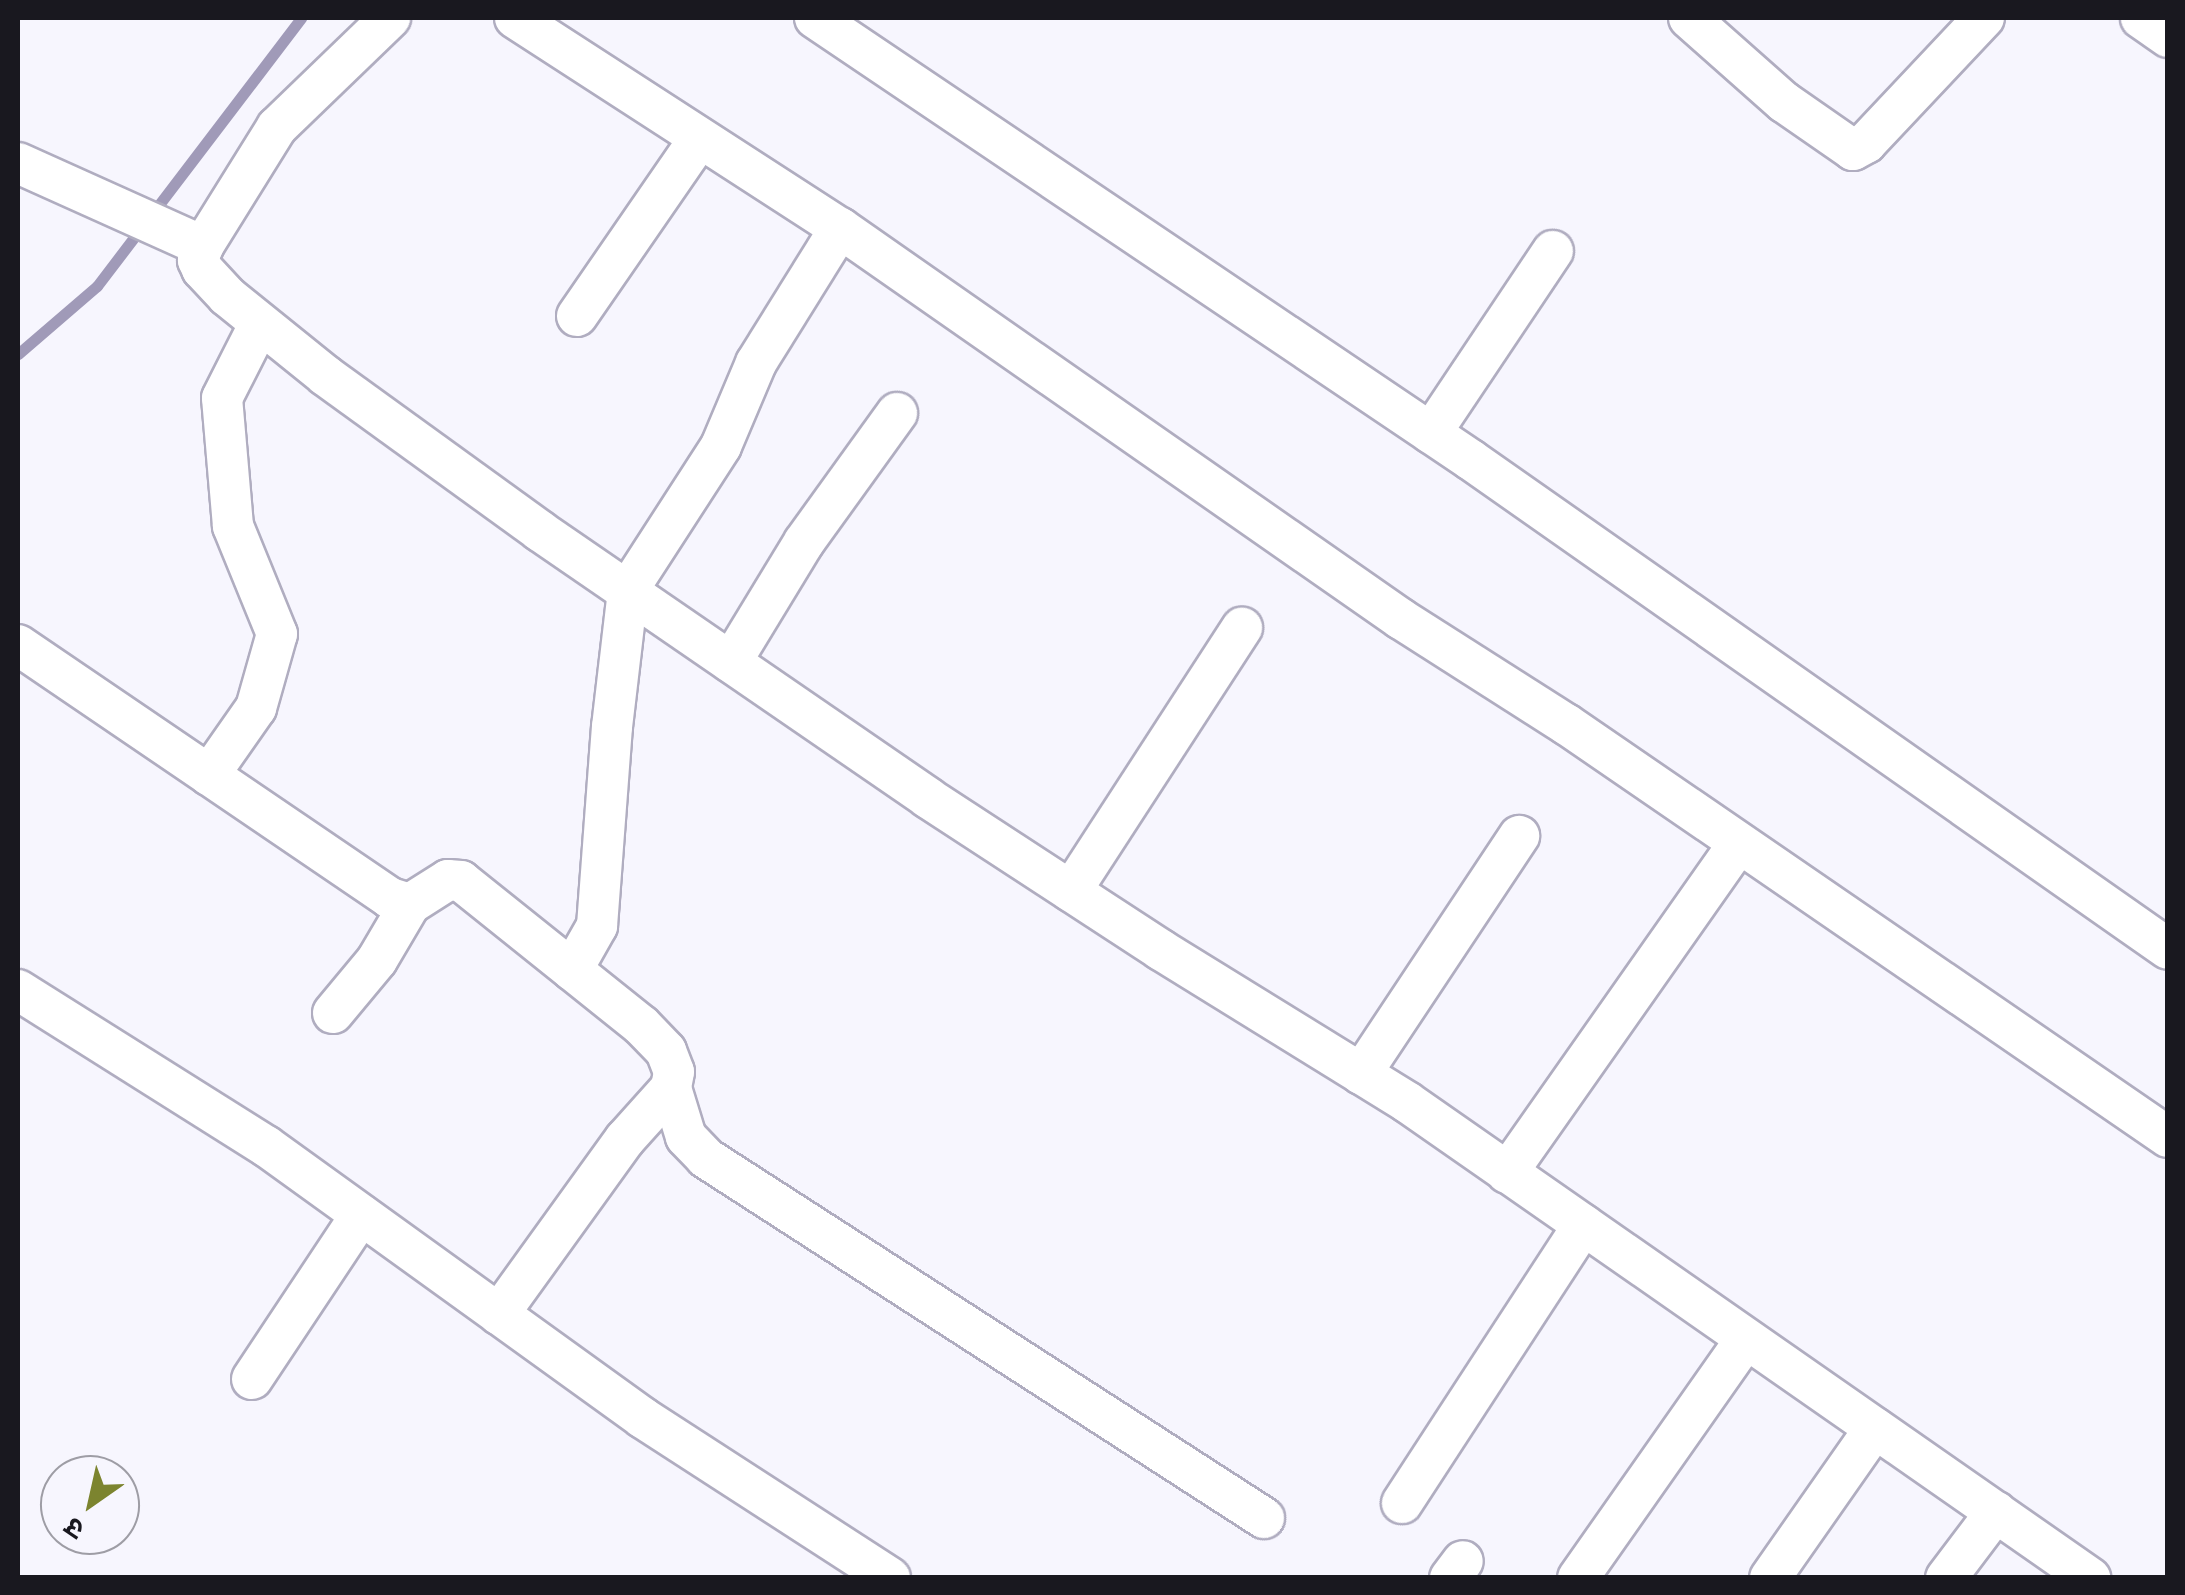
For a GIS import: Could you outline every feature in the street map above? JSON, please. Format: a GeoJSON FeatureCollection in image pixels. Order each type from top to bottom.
{"type":"FeatureCollection","features":[{"type":"Feature","properties":{"kind":"street"},"geometry":{"type":"LineString","coordinates":[[390,18],[277,127],[203,246],[198,260],[202,270],[259,325],[731,662],[1071,891],[1361,1074],[2090,1578]]}},
{"type":"Feature","properties":{"kind":"street"},"geometry":{"type":"LineString","coordinates":[[516,18],[840,228],[1401,619],[1566,724],[2168,1138]]}},
{"type":"Feature","properties":{"kind":"street"},"geometry":{"type":"LineString","coordinates":[[816,18],[1431,433],[2168,949]]}},
{"type":"Feature","properties":{"kind":"street"},"geometry":{"type":"LineString","coordinates":[[1689,18],[1784,102],[1853,150],[1866,144],[1965,24]]}},
{"type":"Feature","properties":{"kind":"street"},"geometry":{"type":"LineString","coordinates":[[2142,18],[2168,37]]}},
{"type":"Feature","properties":{"kind":"street"},"geometry":{"type":"LineString","coordinates":[[577,316],[700,138]]}},
{"type":"Feature","properties":{"kind":"street"},"geometry":{"type":"LineString","coordinates":[[18,163],[153,220],[203,246]]}},
{"type":"Feature","properties":{"kind":"street"},"geometry":{"type":"LineString","coordinates":[[572,970],[597,926],[612,727],[628,590],[721,446],[756,363],[840,228]]}},
{"type":"Feature","properties":{"kind":"street"},"geometry":{"type":"LineString","coordinates":[[1431,433],[1553,252]]}},
{"type":"Feature","properties":{"kind":"street"},"geometry":{"type":"LineString","coordinates":[[209,776],[256,708],[276,634],[234,526],[222,398],[259,325]]}},
{"type":"Feature","properties":{"kind":"street"},"geometry":{"type":"LineString","coordinates":[[731,662],[804,542],[897,413]]}},
{"type":"Feature","properties":{"kind":"street"},"geometry":{"type":"LineString","coordinates":[[1071,891],[1242,628]]}},
{"type":"Feature","properties":{"kind":"street"},"geometry":{"type":"LineString","coordinates":[[18,645],[390,898],[410,904]]}},
{"type":"Feature","properties":{"kind":"street"},"geometry":{"type":"LineString","coordinates":[[1361,1074],[1519,836]]}},
{"type":"Feature","properties":{"kind":"street"},"geometry":{"type":"LineString","coordinates":[[1507,1173],[1739,843]]}},
{"type":"Feature","properties":{"kind":"street"},"geometry":{"type":"LineString","coordinates":[[333,1012],[377,960],[410,904],[448,880],[461,882],[641,1025],[666,1052],[674,1072],[670,1088],[625,1139],[499,1314]]}},
{"type":"Feature","properties":{"kind":"street"},"geometry":{"type":"LineString","coordinates":[[18,990],[266,1146],[643,1418],[890,1578]]}},
{"type":"Feature","properties":{"kind":"street"},"geometry":{"type":"LineString","coordinates":[[670,1088],[686,1137],[706,1158],[1264,1518]]}},
{"type":"Feature","properties":{"kind":"street"},"geometry":{"type":"LineString","coordinates":[[252,1379],[361,1215]]}},
{"type":"Feature","properties":{"kind":"street"},"geometry":{"type":"LineString","coordinates":[[1402,1503],[1583,1226]]}},
{"type":"Feature","properties":{"kind":"street"},"geometry":{"type":"LineString","coordinates":[[1578,1578],[1746,1339]]}},
{"type":"Feature","properties":{"kind":"street"},"geometry":{"type":"LineString","coordinates":[[1770,1578],[1875,1428]]}},
{"type":"Feature","properties":{"kind":"street"},"geometry":{"type":"LineString","coordinates":[[1946,1578],[1996,1512]]}},
{"type":"Feature","properties":{"kind":"waterway"},"geometry":{"type":"LineString","coordinates":[[18,354],[97,286],[301,18]]}}]}
